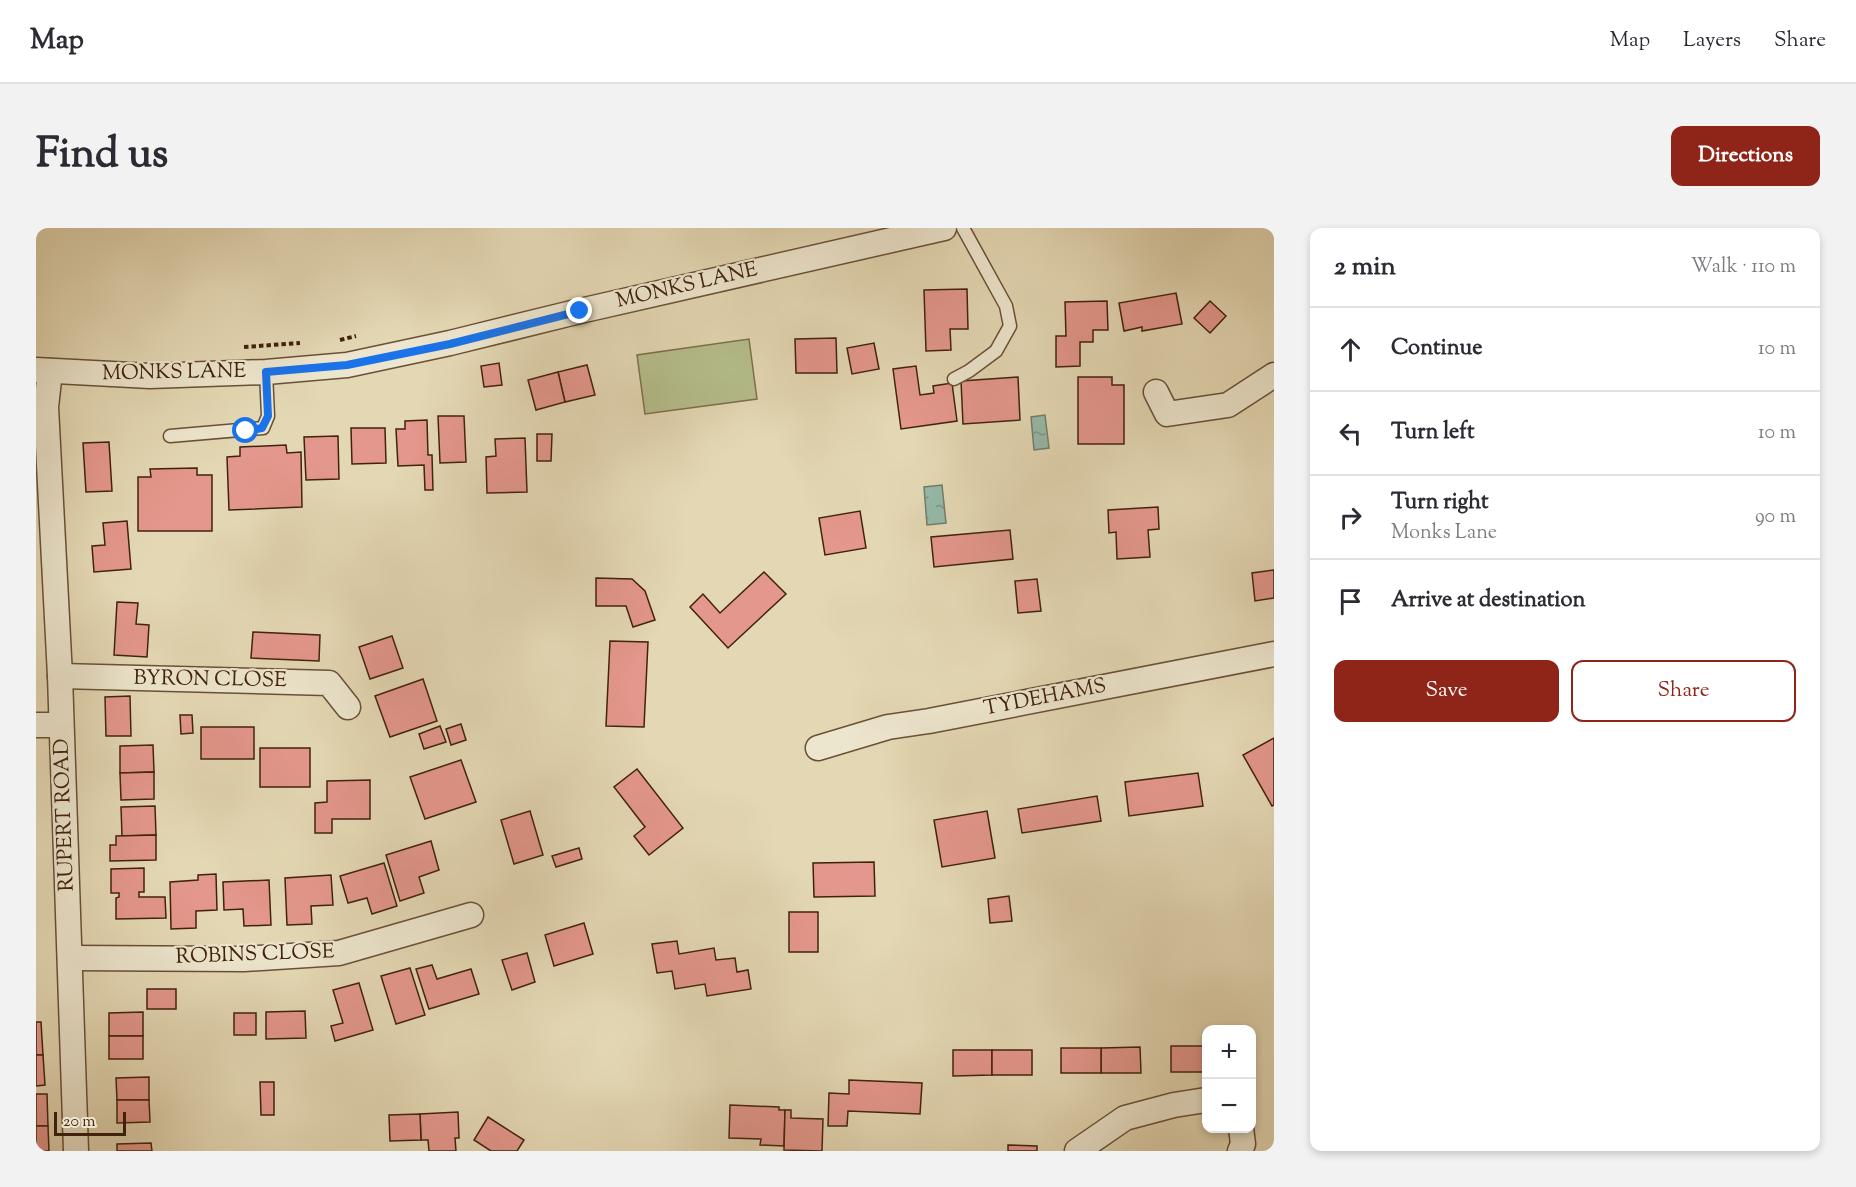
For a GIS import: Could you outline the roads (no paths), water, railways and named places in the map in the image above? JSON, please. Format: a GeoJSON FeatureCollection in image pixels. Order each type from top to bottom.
{"type":"FeatureCollection","features":[{"type":"Feature","properties":{"kind":"street","name":"MONKS LANE"},"geometry":{"type":"LineString","coordinates":[[43,370],[136,376],[266,372],[347,365],[450,344],[810,257],[944,228]]}},
{"type":"Feature","properties":{"kind":"street","name":"RUPERT ROAD"},"geometry":{"type":"LineString","coordinates":[[43,370],[60,676],[76,1151]]}},
{"type":"Feature","properties":{"kind":"street"},"geometry":{"type":"LineString","coordinates":[[1156,392],[1167,414],[1228,405],[1274,375]]}},
{"type":"Feature","properties":{"kind":"street","name":"TYDEHAMS"},"geometry":{"type":"LineString","coordinates":[[818,748],[888,727],[1274,654]]}},
{"type":"Feature","properties":{"kind":"street","name":"BYRON CLOSE"},"geometry":{"type":"LineString","coordinates":[[60,676],[329,683],[348,707]]}},
{"type":"Feature","properties":{"kind":"street"},"geometry":{"type":"LineString","coordinates":[[36,725],[61,725]]}},
{"type":"Feature","properties":{"kind":"street","name":"ROBINS CLOSE"},"geometry":{"type":"LineString","coordinates":[[70,958],[244,959],[339,953],[471,915]]}},
{"type":"Feature","properties":{"kind":"street"},"geometry":{"type":"LineString","coordinates":[[1077,1151],[1125,1119],[1174,1105],[1202,1101]]}},
{"type":"Feature","properties":{"kind":"street"},"geometry":{"type":"LineString","coordinates":[[1240,1151],[1243,1144],[1242,1133]]}},
{"type":"Feature","properties":{"kind":"lane"},"geometry":{"type":"LineString","coordinates":[[954,379],[996,351],[1010,326],[1006,306],[963,228]]}},
{"type":"Feature","properties":{"kind":"lane"},"geometry":{"type":"LineString","coordinates":[[170,436],[262,428],[268,416],[266,372]]}},
{"type":"Feature","properties":{"kind":"water"},"geometry":{"type":"Polygon","coordinates":[[[1045,415],[1049,448],[1034,450],[1031,417],[1045,415]]]}},
{"type":"Feature","properties":{"kind":"water"},"geometry":{"type":"Polygon","coordinates":[[[942,485],[946,523],[927,525],[924,487],[942,485]]]}}]}
